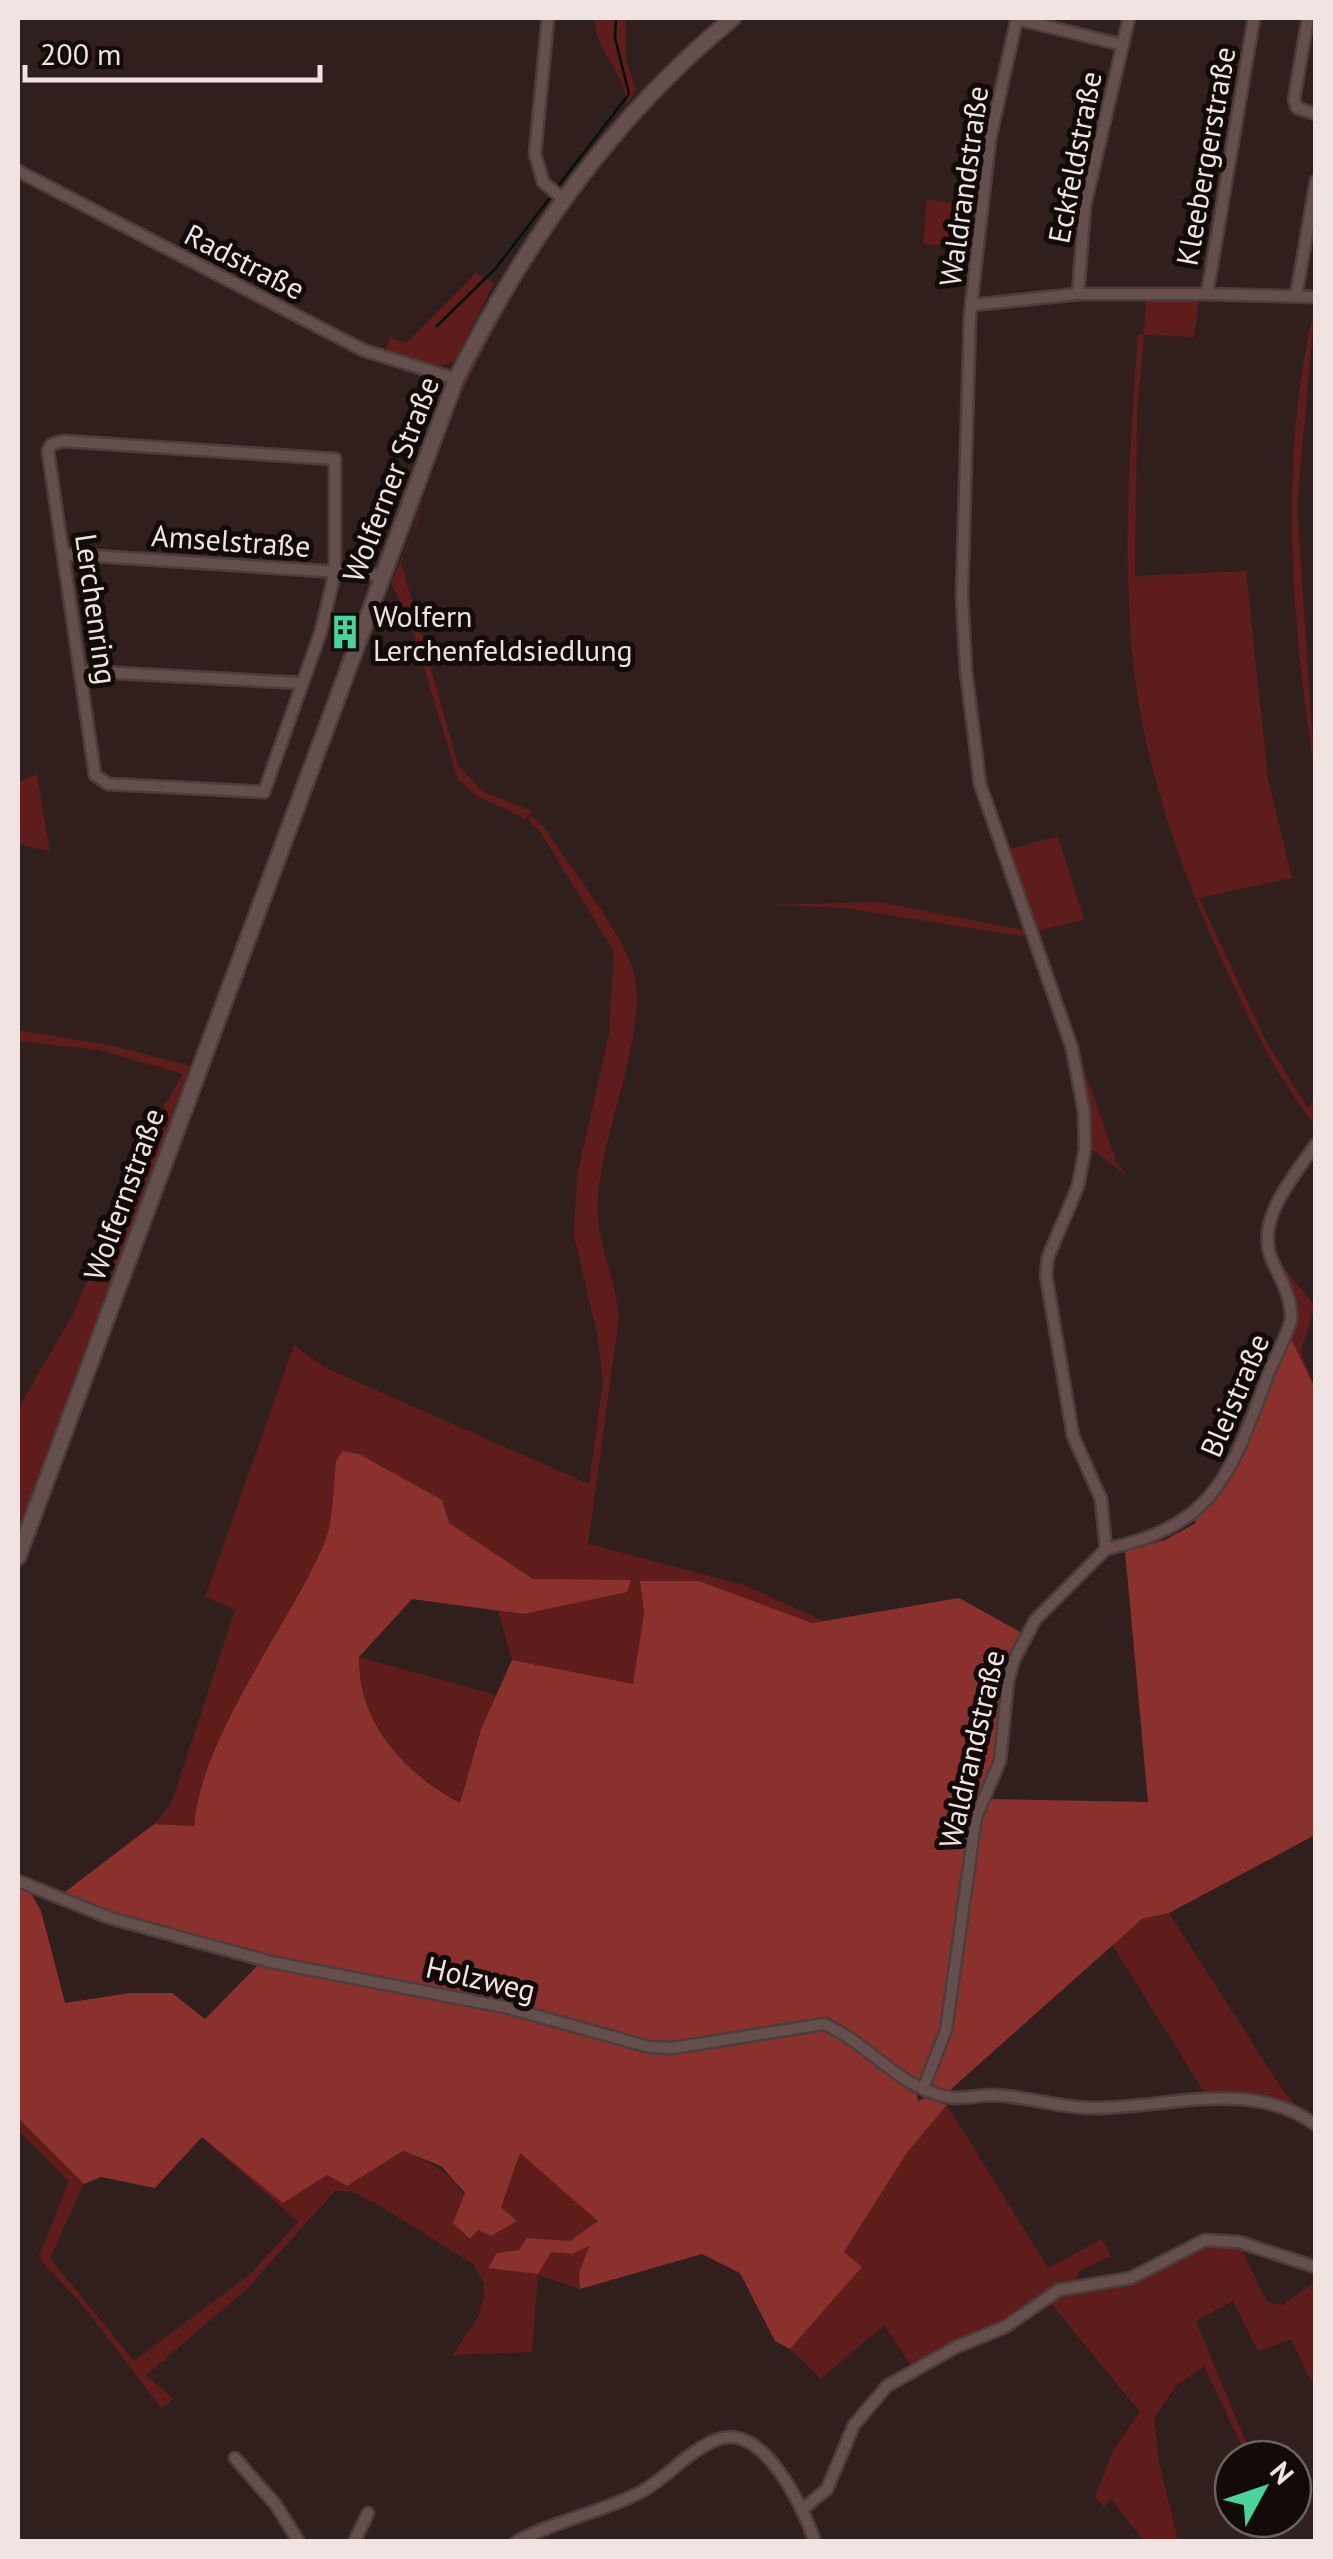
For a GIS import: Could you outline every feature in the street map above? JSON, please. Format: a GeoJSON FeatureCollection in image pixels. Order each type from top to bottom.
{"type":"FeatureCollection","features":[{"type":"Feature","properties":{"kind":"main road","name":"Wolferner Straße"},"geometry":{"type":"LineString","coordinates":[[278,849],[456,379],[515,270],[563,199],[642,102],[733,18]]}},
{"type":"Feature","properties":{"kind":"main road","name":"Wolfernstraße"},"geometry":{"type":"LineString","coordinates":[[18,1556],[278,849]]}},
{"type":"Feature","properties":{"kind":"street"},"geometry":{"type":"LineString","coordinates":[[548,18],[535,154],[543,182],[563,199]]}},
{"type":"Feature","properties":{"kind":"street","name":"Eckfeldstraße"},"geometry":{"type":"LineString","coordinates":[[1017,18],[1122,44]]}},
{"type":"Feature","properties":{"kind":"street","name":"Waldrandstraße"},"geometry":{"type":"LineString","coordinates":[[923,2089],[946,2030],[976,1817],[1000,1761],[1014,1660],[1034,1620],[1106,1549],[1101,1499],[1073,1436],[1046,1275],[1048,1257],[1078,1186],[1085,1149],[1084,1112],[1072,1048],[993,831],[973,742],[962,595],[972,305],[990,139],[1017,18]]}},
{"type":"Feature","properties":{"kind":"street","name":"Eckfeldstraße"},"geometry":{"type":"LineString","coordinates":[[1078,294],[1085,205],[1129,18]]}},
{"type":"Feature","properties":{"kind":"street","name":"Kleebergerstraße"},"geometry":{"type":"LineString","coordinates":[[1078,294],[1207,294],[1254,18]]}},
{"type":"Feature","properties":{"kind":"street"},"geometry":{"type":"LineString","coordinates":[[1308,18],[1294,99],[1298,108],[1316,114]]}},
{"type":"Feature","properties":{"kind":"street","name":"Radstraße"},"geometry":{"type":"LineString","coordinates":[[18,171],[363,350],[456,379]]}},
{"type":"Feature","properties":{"kind":"street"},"geometry":{"type":"LineString","coordinates":[[1296,296],[1316,180]]}},
{"type":"Feature","properties":{"kind":"street"},"geometry":{"type":"LineString","coordinates":[[972,305],[1078,294]]}},
{"type":"Feature","properties":{"kind":"street"},"geometry":{"type":"LineString","coordinates":[[1207,294],[1316,297]]}},
{"type":"Feature","properties":{"kind":"street","name":"Lerchenring"},"geometry":{"type":"LineString","coordinates":[[52,444],[328,456],[338,465],[335,572],[321,631],[264,792],[99,782],[64,554],[48,450],[52,444]]}},
{"type":"Feature","properties":{"kind":"street","name":"Amselstraße"},"geometry":{"type":"LineString","coordinates":[[64,554],[335,572]]}},
{"type":"Feature","properties":{"kind":"street"},"geometry":{"type":"LineString","coordinates":[[335,572],[384,574]]}},
{"type":"Feature","properties":{"kind":"street"},"geometry":{"type":"LineString","coordinates":[[80,671],[301,683]]}},
{"type":"Feature","properties":{"kind":"street","name":"Bleistraße"},"geometry":{"type":"LineString","coordinates":[[1106,1549],[1170,1530],[1190,1518],[1225,1482],[1290,1320],[1288,1294],[1269,1254],[1269,1226],[1278,1202],[1316,1144]]}},
{"type":"Feature","properties":{"kind":"street","name":"Holzweg"},"geometry":{"type":"LineString","coordinates":[[18,1880],[110,1918],[271,1962],[509,2008],[649,2046],[672,2048],[824,2024],[844,2033],[888,2069],[923,2089]]}},
{"type":"Feature","properties":{"kind":"street"},"geometry":{"type":"LineString","coordinates":[[923,2089],[963,2099],[990,2095],[1089,2108],[1178,2100],[1253,2101],[1292,2110],[1316,2125]]}},
{"type":"Feature","properties":{"kind":"street"},"geometry":{"type":"LineString","coordinates":[[804,2508],[827,2488],[854,2425],[886,2386],[956,2347],[1005,2327],[1059,2290],[1132,2278],[1204,2240],[1239,2242],[1316,2266]]}},
{"type":"Feature","properties":{"kind":"street"},"geometry":{"type":"LineString","coordinates":[[516,2542],[638,2493],[718,2438],[735,2438],[754,2446],[804,2508],[815,2542]]}},
{"type":"Feature","properties":{"kind":"street"},"geometry":{"type":"LineString","coordinates":[[235,2458],[276,2504],[300,2542]]}},
{"type":"Feature","properties":{"kind":"street"},"geometry":{"type":"LineString","coordinates":[[354,2542],[368,2513]]}},
{"type":"Feature","properties":{"kind":"shaded area"},"geometry":{"type":"Polygon","coordinates":[[[595,18],[626,18],[626,59],[636,90],[627,104],[621,81],[599,40],[595,18]]]}},
{"type":"Feature","properties":{"kind":"shaded area"},"geometry":{"type":"Polygon","coordinates":[[[927,199],[977,207],[974,248],[923,244],[927,199]]]}},
{"type":"Feature","properties":{"kind":"shaded area"},"geometry":{"type":"Polygon","coordinates":[[[476,273],[494,283],[454,362],[438,366],[384,353],[390,337],[406,343],[476,273]]]}},
{"type":"Feature","properties":{"kind":"shaded area"},"geometry":{"type":"Polygon","coordinates":[[[522,279],[461,395],[425,488],[430,463],[467,370],[522,279]]]}},
{"type":"Feature","properties":{"kind":"shaded area"},"geometry":{"type":"Polygon","coordinates":[[[1146,297],[1199,299],[1194,337],[1144,335],[1137,413],[1135,576],[1246,571],[1268,779],[1292,878],[1199,898],[1267,1043],[1308,1108],[1315,1099],[1315,1125],[1265,1049],[1209,931],[1167,818],[1138,701],[1130,621],[1128,539],[1138,335],[1144,334],[1146,297]]]}},
{"type":"Feature","properties":{"kind":"shaded area"},"geometry":{"type":"Polygon","coordinates":[[[1315,306],[1297,506],[1315,773],[1295,598],[1292,480],[1303,364],[1315,306]]]}},
{"type":"Feature","properties":{"kind":"shaded area"},"geometry":{"type":"Polygon","coordinates":[[[412,534],[401,562],[458,765],[482,791],[532,811],[526,819],[477,796],[458,780],[410,622],[391,583],[412,534]]]}},
{"type":"Feature","properties":{"kind":"shaded area"},"geometry":{"type":"Polygon","coordinates":[[[37,774],[50,852],[18,843],[18,782],[37,774]]]}},
{"type":"Feature","properties":{"kind":"shaded area"},"geometry":{"type":"Polygon","coordinates":[[[531,816],[543,826],[609,921],[630,961],[637,1001],[598,1197],[599,1227],[619,1317],[588,1544],[744,1585],[824,1621],[812,1623],[640,1581],[644,1613],[633,1685],[512,1660],[498,1611],[524,1614],[631,1581],[533,1580],[449,1523],[336,1461],[324,1544],[212,1756],[194,1827],[154,1824],[171,1804],[235,1610],[205,1597],[294,1345],[326,1368],[589,1484],[603,1381],[597,1333],[574,1235],[577,1176],[609,1034],[614,951],[539,830],[528,820],[531,816]]]}},
{"type":"Feature","properties":{"kind":"shaded area"},"geometry":{"type":"Polygon","coordinates":[[[1058,836],[1084,920],[1033,932],[1004,851],[1058,836]]]}},
{"type":"Feature","properties":{"kind":"shaded area"},"geometry":{"type":"Polygon","coordinates":[[[878,902],[1024,930],[1026,937],[845,908],[761,905],[878,902]]]}},
{"type":"Feature","properties":{"kind":"shaded area"},"geometry":{"type":"Polygon","coordinates":[[[18,1030],[114,1046],[190,1066],[18,1532],[18,1409],[73,1314],[162,1110],[183,1074],[99,1050],[18,1041],[18,1030]]]}},
{"type":"Feature","properties":{"kind":"shaded area"},"geometry":{"type":"Polygon","coordinates":[[[1076,1047],[1117,1163],[1127,1176],[1088,1146],[1085,1094],[1076,1047]]]}},
{"type":"Feature","properties":{"kind":"shaded area"},"geometry":{"type":"Polygon","coordinates":[[[1272,1235],[1280,1263],[1315,1306],[1301,1351],[1315,1390],[1290,1337],[1294,1319],[1270,1248],[1272,1235]]]}},
{"type":"Feature","properties":{"kind":"shaded area"},"geometry":{"type":"Polygon","coordinates":[[[1290,1337],[1316,1390],[1315,1835],[1169,1913],[1142,1919],[949,2091],[932,2088],[929,2083],[943,2049],[960,1979],[985,1799],[1148,1802],[1125,1551],[1165,1540],[1196,1523],[1194,1519],[1229,1477],[1241,1455],[1290,1337]]]}},
{"type":"Feature","properties":{"kind":"shaded area"},"geometry":{"type":"Polygon","coordinates":[[[343,1451],[359,1454],[442,1500],[449,1523],[533,1579],[631,1580],[627,1592],[524,1614],[412,1599],[359,1657],[366,1703],[388,1744],[420,1777],[460,1803],[481,1729],[512,1660],[633,1684],[644,1613],[640,1581],[699,1581],[812,1623],[959,1598],[1022,1633],[1011,1659],[1002,1740],[972,1816],[942,2030],[922,2078],[915,2081],[828,2017],[671,2045],[651,2042],[489,1996],[323,1967],[202,1939],[93,1907],[65,1892],[154,1824],[194,1826],[212,1755],[324,1544],[336,1461],[343,1451]]]}},
{"type":"Feature","properties":{"kind":"shaded area"},"geometry":{"type":"Polygon","coordinates":[[[359,1657],[496,1695],[481,1729],[460,1803],[421,1777],[389,1744],[367,1703],[359,1657]]]}},
{"type":"Feature","properties":{"kind":"shaded area"},"geometry":{"type":"Polygon","coordinates":[[[18,1885],[28,1888],[41,1911],[65,2003],[130,1993],[172,1993],[205,2019],[259,1964],[510,2012],[651,2050],[823,2028],[916,2090],[918,2101],[925,2098],[947,2105],[906,2154],[844,2252],[862,2267],[790,2349],[775,2341],[740,2273],[702,2254],[580,2289],[579,2273],[589,2246],[572,2254],[551,2252],[538,2274],[488,2268],[497,2253],[519,2250],[527,2238],[570,2241],[598,2221],[520,2153],[501,2207],[517,2221],[491,2236],[478,2230],[470,2239],[453,2223],[465,2193],[441,2166],[403,2151],[347,2186],[327,2175],[283,2203],[202,2137],[155,2188],[101,2177],[84,2184],[18,2118],[18,1885]]]}},
{"type":"Feature","properties":{"kind":"shaded area"},"geometry":{"type":"Polygon","coordinates":[[[1169,1913],[1296,2105],[1206,2095],[1111,1943],[1142,1919],[1169,1913]]]}},
{"type":"Feature","properties":{"kind":"shaded area"},"geometry":{"type":"Polygon","coordinates":[[[947,2105],[1048,2268],[1102,2239],[1111,2256],[1079,2271],[1074,2283],[1139,2280],[1187,2252],[1212,2243],[1241,2248],[1267,2302],[1282,2305],[1315,2282],[1315,2380],[1310,2379],[1291,2339],[1258,2351],[1233,2301],[1196,2321],[1245,2439],[1239,2439],[1204,2366],[1176,2386],[1154,2418],[1159,2461],[1178,2541],[1144,2541],[1111,2499],[1104,2507],[1095,2497],[1114,2449],[1140,2412],[1048,2300],[1021,2322],[912,2367],[884,2325],[821,2379],[790,2349],[862,2267],[844,2252],[906,2154],[947,2105]]]}},
{"type":"Feature","properties":{"kind":"shaded area"},"geometry":{"type":"Polygon","coordinates":[[[18,2118],[84,2184],[50,2258],[134,2361],[249,2275],[298,2222],[202,2137],[327,2175],[347,2186],[403,2151],[452,2180],[479,2229],[517,2221],[500,2207],[519,2152],[599,2220],[570,2242],[527,2238],[558,2251],[591,2245],[579,2273],[580,2289],[538,2275],[532,2352],[453,2355],[478,2317],[484,2296],[484,2284],[473,2264],[377,2204],[351,2191],[335,2191],[247,2289],[146,2375],[174,2399],[161,2408],[84,2307],[42,2262],[39,2255],[69,2182],[18,2130],[18,2118]]]}},
{"type":"Feature","properties":{"kind":"waterway"},"geometry":{"type":"LineString","coordinates":[[558,186],[629,94],[615,38],[616,18]]}},
{"type":"Feature","properties":{"kind":"waterway"},"geometry":{"type":"LineString","coordinates":[[437,326],[496,268],[549,199]]}},
{"type":"Feature","properties":{"kind":"place","name":"Wolfern Lerchenfeldsiedlung"},"geometry":{"type":"Point","coordinates":[345,632]}}]}
